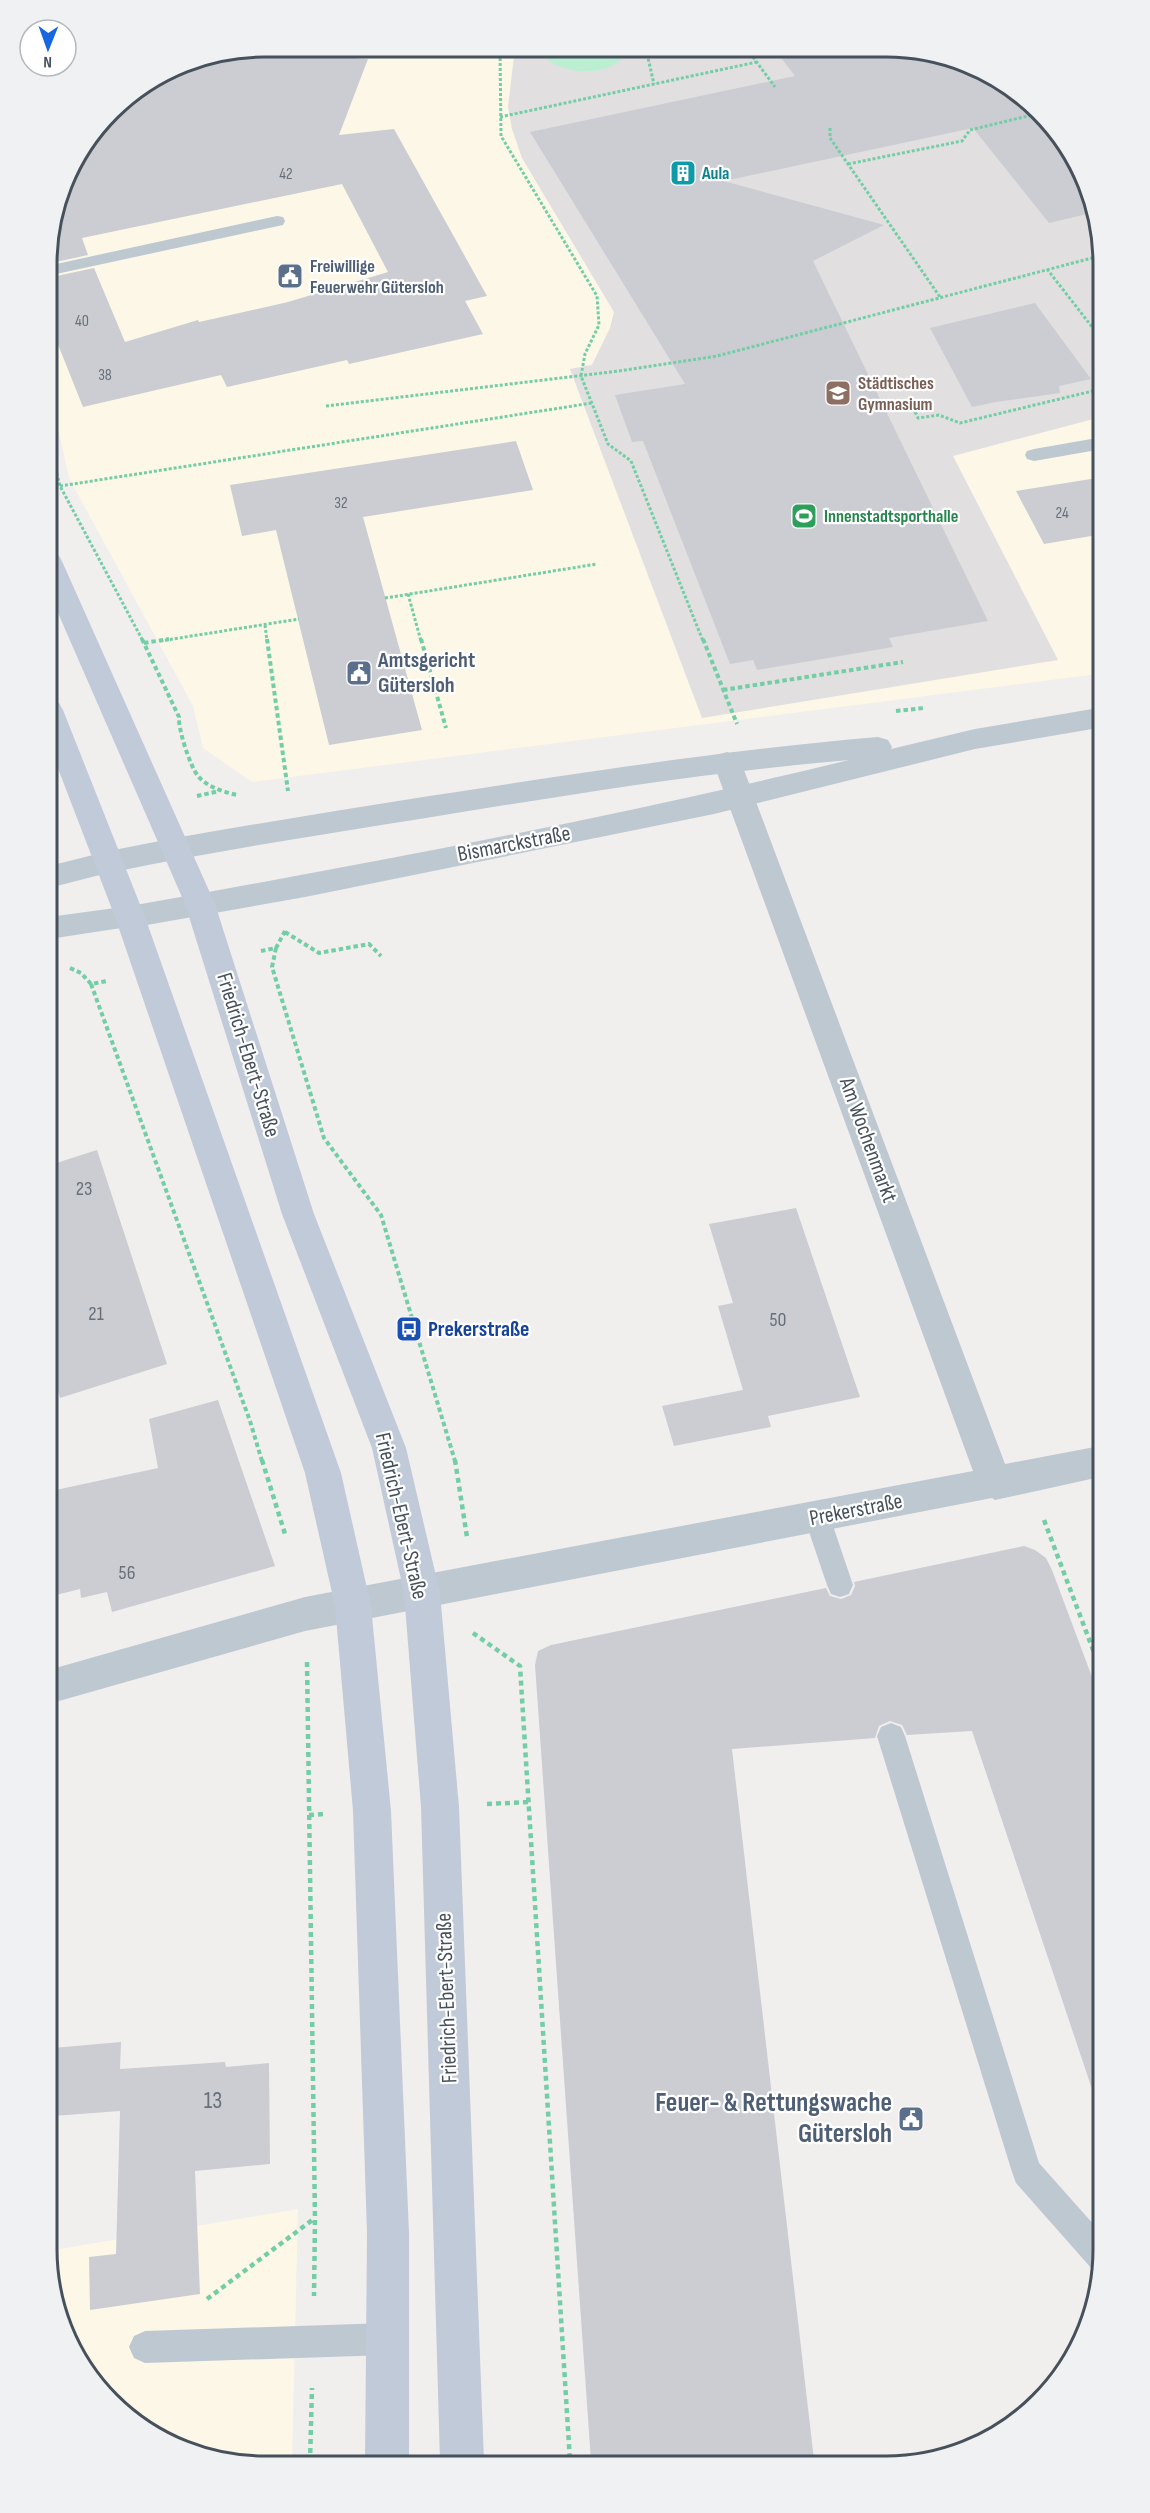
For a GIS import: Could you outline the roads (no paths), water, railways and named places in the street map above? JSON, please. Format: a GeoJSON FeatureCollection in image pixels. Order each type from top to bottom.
{"type":"FeatureCollection","features":[{"type":"Feature","properties":{"kind":"main road","name":"Friedrich-Ebert-Straße"},"geometry":{"type":"LineString","coordinates":[[57,580],[200,904],[298,1214],[389,1448],[422,1593],[441,1807],[462,2456]]}},
{"type":"Feature","properties":{"kind":"main road"},"geometry":{"type":"LineString","coordinates":[[57,730],[130,917],[323,1473],[353,1606],[372,1811],[388,2233],[387,2456]]}},
{"type":"Feature","properties":{"kind":"street","name":"Bismarckstraße"},"geometry":{"type":"LineString","coordinates":[[57,927],[130,917],[305,886],[740,797],[975,739],[1093,719]]}},
{"type":"Feature","properties":{"kind":"street","name":"Bismarckstraße"},"geometry":{"type":"LineString","coordinates":[[57,875],[175,848],[518,792],[778,755],[975,739]]}},
{"type":"Feature","properties":{"kind":"street","name":"Am Wochenmarkt"},"geometry":{"type":"LineString","coordinates":[[727,762],[1012,1480]]}},
{"type":"Feature","properties":{"kind":"street","name":"Prekerstraße"},"geometry":{"type":"LineString","coordinates":[[57,1685],[297,1616],[954,1492],[1093,1463]]}},
{"type":"Feature","properties":{"kind":"lane"},"geometry":{"type":"LineString","coordinates":[[57,269],[277,221]]}},
{"type":"Feature","properties":{"kind":"lane"},"geometry":{"type":"LineString","coordinates":[[1034,455],[1093,445]]}},
{"type":"Feature","properties":{"kind":"lane"},"geometry":{"type":"LineString","coordinates":[[817,1517],[840,1585]]}},
{"type":"Feature","properties":{"kind":"lane"},"geometry":{"type":"LineString","coordinates":[[891,1737],[1027,2172],[1093,2247]]}},
{"type":"Feature","properties":{"kind":"lane"},"geometry":{"type":"LineString","coordinates":[[145,2347],[387,2339]]}},
{"type":"Feature","properties":{"kind":"place","name":"Aula"},"geometry":{"type":"Point","coordinates":[683,173]}},
{"type":"Feature","properties":{"kind":"place","name":"Freiwillige Feuerwehr Gütersloh"},"geometry":{"type":"Point","coordinates":[290,276]}},
{"type":"Feature","properties":{"kind":"place","name":"Städtisches Gymnasium"},"geometry":{"type":"Point","coordinates":[838,393]}},
{"type":"Feature","properties":{"kind":"place","name":"Innenstadtsporthalle"},"geometry":{"type":"Point","coordinates":[804,516]}},
{"type":"Feature","properties":{"kind":"place","name":"Amtsgericht Gütersloh"},"geometry":{"type":"Point","coordinates":[359,673]}},
{"type":"Feature","properties":{"kind":"place","name":"Prekerstraße"},"geometry":{"type":"Point","coordinates":[409,1329]}},
{"type":"Feature","properties":{"kind":"place","name":"Feuer- & Rettungswache Gütersloh"},"geometry":{"type":"Point","coordinates":[911,2119]}}]}
